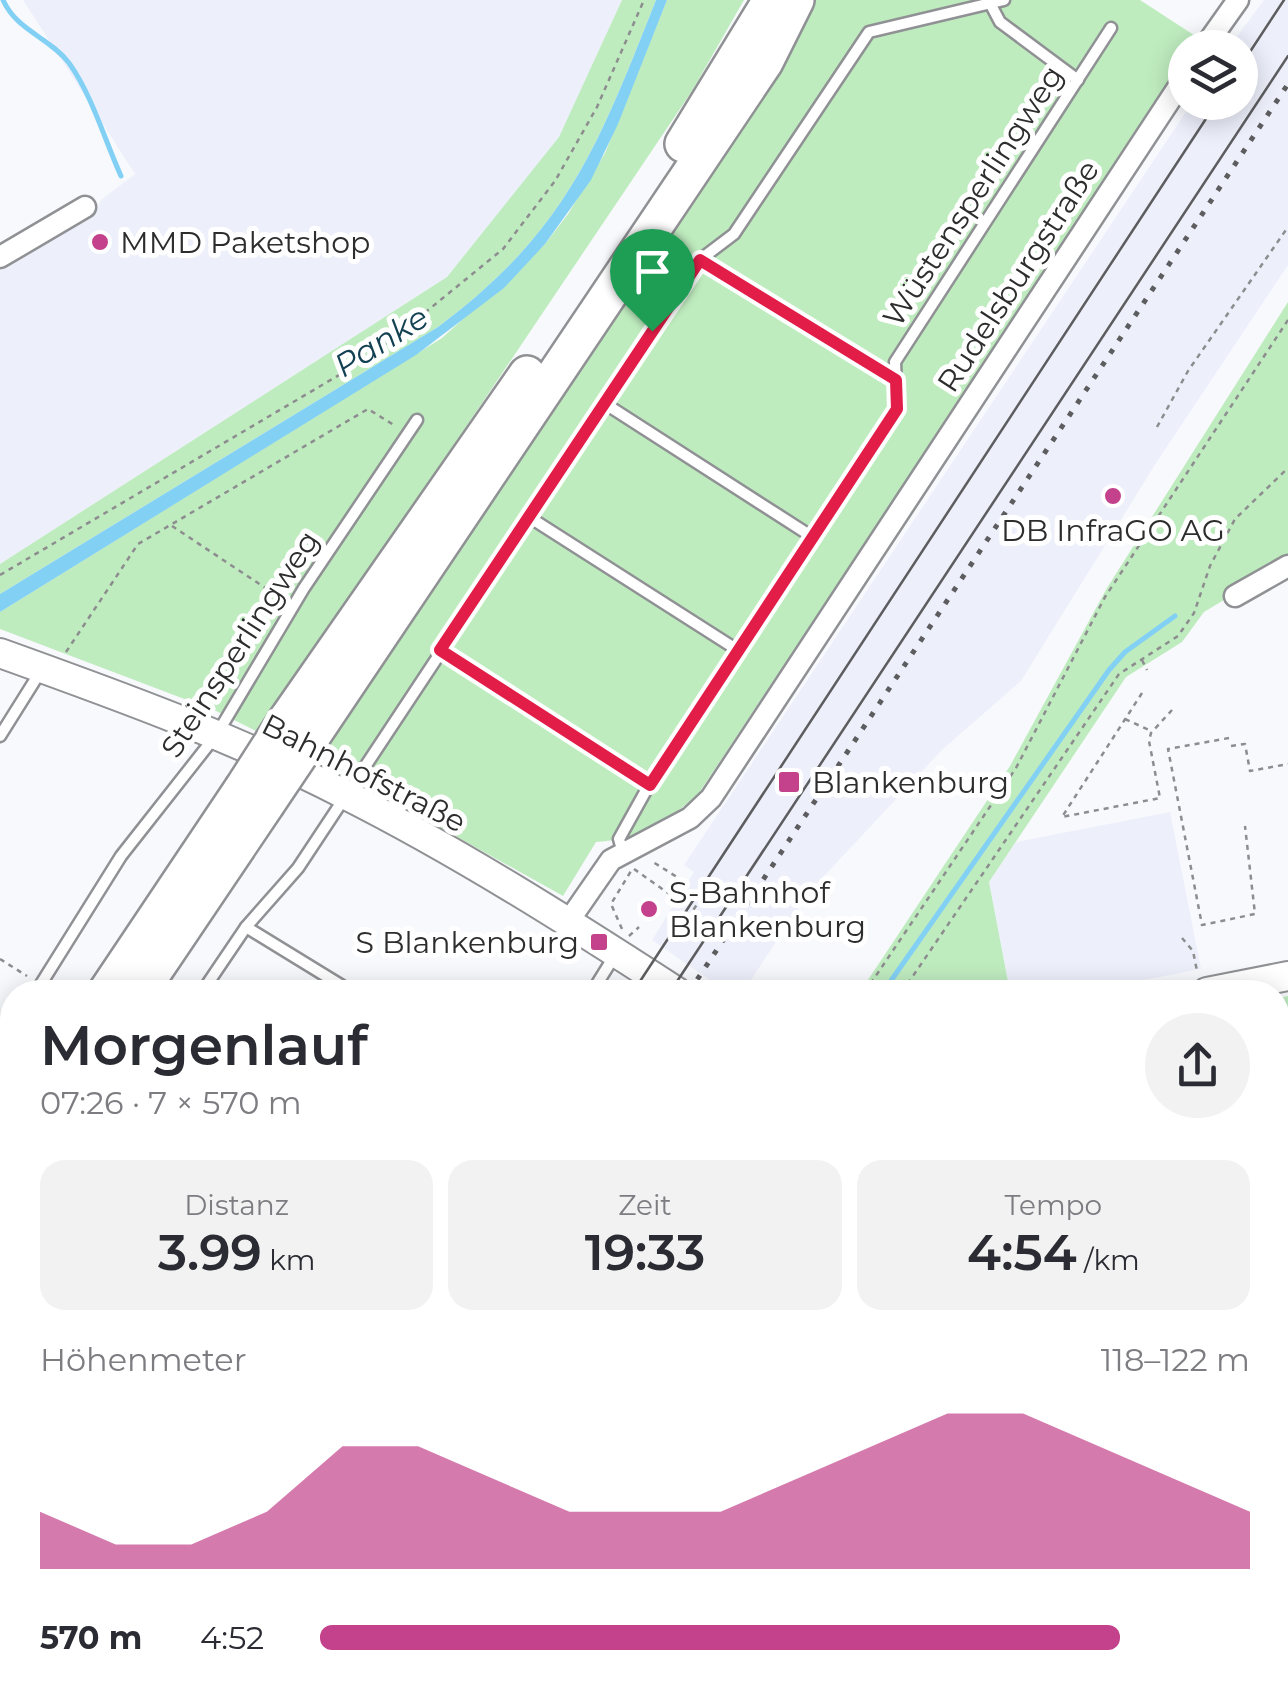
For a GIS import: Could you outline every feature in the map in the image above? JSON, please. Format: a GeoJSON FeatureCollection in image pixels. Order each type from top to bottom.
{"type":"FeatureCollection","features":[{"type":"Feature","properties":{"kind":"highway"},"geometry":{"type":"LineString","coordinates":[[147,980],[254,797],[652,195],[770,0]]}},
{"type":"Feature","properties":{"kind":"highway"},"geometry":{"type":"LineString","coordinates":[[300,727],[765,62],[796,0]]}},
{"type":"Feature","properties":{"kind":"highway"},"geometry":{"type":"LineString","coordinates":[[115,980],[254,797]]}},
{"type":"Feature","properties":{"kind":"main road","name":"Bahnhofstraße"},"geometry":{"type":"LineString","coordinates":[[0,653],[53,662],[346,794],[568,922],[659,980]]}},
{"type":"Feature","properties":{"kind":"street"},"geometry":{"type":"LineString","coordinates":[[1217,30],[1238,0]]}},
{"type":"Feature","properties":{"kind":"street","name":"Rudelsburgstraße"},"geometry":{"type":"LineString","coordinates":[[568,922],[610,860],[632,854],[690,818],[711,798],[1168,103]]}},
{"type":"Feature","properties":{"kind":"street"},"geometry":{"type":"LineString","coordinates":[[0,257],[86,206]]}},
{"type":"Feature","properties":{"kind":"street"},"geometry":{"type":"LineString","coordinates":[[1235,596],[1288,566]]}},
{"type":"Feature","properties":{"kind":"lane"},"geometry":{"type":"LineString","coordinates":[[210,980],[246,927],[298,868],[700,260],[734,234],[869,32],[892,23],[1004,0]]}},
{"type":"Feature","properties":{"kind":"lane"},"geometry":{"type":"LineString","coordinates":[[991,5],[1000,22],[1078,80]]}},
{"type":"Feature","properties":{"kind":"lane","name":"Wüstensperlingweg"},"geometry":{"type":"LineString","coordinates":[[632,854],[618,839],[650,785],[897,409],[894,362],[1111,28]]}},
{"type":"Feature","properties":{"kind":"lane"},"geometry":{"type":"LineString","coordinates":[[700,260],[896,380]]}},
{"type":"Feature","properties":{"kind":"lane"},"geometry":{"type":"LineString","coordinates":[[604,403],[814,538]]}},
{"type":"Feature","properties":{"kind":"lane","name":"Steinsperlingweg"},"geometry":{"type":"LineString","coordinates":[[44,980],[121,856],[217,734],[294,606],[417,420]]}},
{"type":"Feature","properties":{"kind":"lane"},"geometry":{"type":"LineString","coordinates":[[529,518],[738,651]]}},
{"type":"Feature","properties":{"kind":"lane"},"geometry":{"type":"LineString","coordinates":[[440,650],[650,785]]}},
{"type":"Feature","properties":{"kind":"lane"},"geometry":{"type":"LineString","coordinates":[[0,736],[53,662]]}},
{"type":"Feature","properties":{"kind":"lane"},"geometry":{"type":"LineString","coordinates":[[246,927],[332,980]]}},
{"type":"Feature","properties":{"kind":"lane"},"geometry":{"type":"LineString","coordinates":[[600,980],[617,953]]}},
{"type":"Feature","properties":{"kind":"path"},"geometry":{"type":"LineString","coordinates":[[0,575],[372,354],[504,248],[532,214],[572,151],[644,0]]}},
{"type":"Feature","properties":{"kind":"path"},"geometry":{"type":"LineString","coordinates":[[1157,427],[1188,371],[1288,227]]}},
{"type":"Feature","properties":{"kind":"path"},"geometry":{"type":"LineString","coordinates":[[873,980],[1016,768],[1105,598],[1288,320]]}},
{"type":"Feature","properties":{"kind":"path"},"geometry":{"type":"LineString","coordinates":[[53,662],[138,544],[368,409],[408,434]]}},
{"type":"Feature","properties":{"kind":"path"},"geometry":{"type":"LineString","coordinates":[[910,980],[1119,674],[1178,636],[1194,613],[1210,566],[1235,520],[1288,468]]}},
{"type":"Feature","properties":{"kind":"path"},"geometry":{"type":"LineString","coordinates":[[171,525],[294,606]]}},
{"type":"Feature","properties":{"kind":"path"},"geometry":{"type":"LineString","coordinates":[[1142,659],[1147,670]]}},
{"type":"Feature","properties":{"kind":"path"},"geometry":{"type":"LineString","coordinates":[[1142,693],[1062,816],[1160,798],[1150,741],[1152,732],[1172,710]]}},
{"type":"Feature","properties":{"kind":"path"},"geometry":{"type":"LineString","coordinates":[[1124,718],[1152,732]]}},
{"type":"Feature","properties":{"kind":"path"},"geometry":{"type":"LineString","coordinates":[[1230,738],[1168,749],[1202,925],[1255,914],[1244,826]]}},
{"type":"Feature","properties":{"kind":"path"},"geometry":{"type":"LineString","coordinates":[[1231,746],[1244,744],[1250,771],[1288,764]]}},
{"type":"Feature","properties":{"kind":"path"},"geometry":{"type":"LineString","coordinates":[[632,854],[685,882],[675,898],[632,868],[610,904],[626,938],[639,927]]}},
{"type":"Feature","properties":{"kind":"path"},"geometry":{"type":"LineString","coordinates":[[995,855],[1004,860]]}},
{"type":"Feature","properties":{"kind":"path"},"geometry":{"type":"LineString","coordinates":[[688,918],[706,888],[728,902]]}},
{"type":"Feature","properties":{"kind":"path"},"geometry":{"type":"LineString","coordinates":[[712,900],[716,894]]}},
{"type":"Feature","properties":{"kind":"path"},"geometry":{"type":"LineString","coordinates":[[1182,938],[1193,951],[1201,980]]}},
{"type":"Feature","properties":{"kind":"path"},"geometry":{"type":"LineString","coordinates":[[0,958],[29,980]]}},
{"type":"Feature","properties":{"kind":"shaded area"},"geometry":{"type":"Polygon","coordinates":[[[23,0],[622,0],[560,137],[447,277],[0,564],[0,270],[96,213],[101,200],[135,174],[23,0]]]}},
{"type":"Feature","properties":{"kind":"shaded area"},"geometry":{"type":"Polygon","coordinates":[[[1264,0],[1288,0],[1288,265],[1156,463],[1021,681],[942,750],[810,891],[751,980],[710,980],[652,940],[694,872],[684,865],[1181,120],[1258,120],[1258,30],[1242,30],[1264,0]]]}},
{"type":"Feature","properties":{"kind":"shaded area"},"geometry":{"type":"Polygon","coordinates":[[[1170,812],[1201,969],[1144,980],[1008,980],[989,882],[1016,842],[1170,812]]]}},
{"type":"Feature","properties":{"kind":"green space"},"geometry":{"type":"Polygon","coordinates":[[[622,0],[656,0],[596,141],[549,219],[482,291],[438,327],[0,594],[0,564],[447,277],[559,137],[622,0]]]}},
{"type":"Feature","properties":{"kind":"green space"},"geometry":{"type":"Polygon","coordinates":[[[667,0],[744,0],[692,91],[260,733],[216,711],[0,629],[0,612],[442,338],[545,244],[605,153],[667,0]]]}},
{"type":"Feature","properties":{"kind":"green space"},"geometry":{"type":"Polygon","coordinates":[[[805,0],[1140,0],[1186,30],[1168,30],[1168,86],[699,793],[652,828],[596,842],[563,896],[317,759],[805,0]]]}},
{"type":"Feature","properties":{"kind":"green space"},"geometry":{"type":"Polygon","coordinates":[[[1288,302],[1288,561],[1204,612],[1182,642],[1126,677],[989,882],[1008,980],[868,980],[1010,766],[1107,588],[1288,302]]]}},
{"type":"Feature","properties":{"kind":"water"},"geometry":{"type":"Polygon","coordinates":[[[656,0],[667,0],[618,124],[591,180],[545,244],[504,288],[416,355],[0,612],[0,594],[438,327],[482,291],[518,256],[574,182],[616,98],[656,0]]]}},
{"type":"Feature","properties":{"kind":"waterway"},"geometry":{"type":"LineString","coordinates":[[3,0],[16,19],[69,63],[121,176]]}},
{"type":"Feature","properties":{"kind":"waterway"},"geometry":{"type":"LineString","coordinates":[[891,980],[1109,670],[1125,652],[1175,616]]}},
{"type":"Feature","properties":{"kind":"tram line"},"geometry":{"type":"LineString","coordinates":[[1258,40],[1284,0]]}},
{"type":"Feature","properties":{"kind":"tram line"},"geometry":{"type":"LineString","coordinates":[[678,980],[1288,56]]}},
{"type":"Feature","properties":{"kind":"tram line"},"geometry":{"type":"LineString","coordinates":[[641,980],[1205,120]]}},
{"type":"Feature","properties":{"kind":"railway"},"geometry":{"type":"LineString","coordinates":[[697,980],[1288,84]]}},
{"type":"Feature","properties":{"kind":"place","name":"MMD Paketshop"},"geometry":{"type":"Point","coordinates":[100,242]}},
{"type":"Feature","properties":{"kind":"place","name":"DB InfraGO AG"},"geometry":{"type":"Point","coordinates":[1113,496]}},
{"type":"Feature","properties":{"kind":"place","name":"Blankenburg"},"geometry":{"type":"Point","coordinates":[789,782]}},
{"type":"Feature","properties":{"kind":"place","name":"S-Bahnhof Blankenburg"},"geometry":{"type":"Point","coordinates":[649,909]}},
{"type":"Feature","properties":{"kind":"place","name":"S Blankenburg"},"geometry":{"type":"Point","coordinates":[599,942]}},
{"type":"Feature","properties":{"kind":"route"},"geometry":{"type":"LineString","coordinates":[[700,260],[896,380],[897,409],[650,785],[440,650],[652,331],[700,260]]}},
{"type":"Feature","properties":{"kind":"water label","name":"Panke"},"geometry":{"type":"Point","coordinates":[381,341]}}]}
